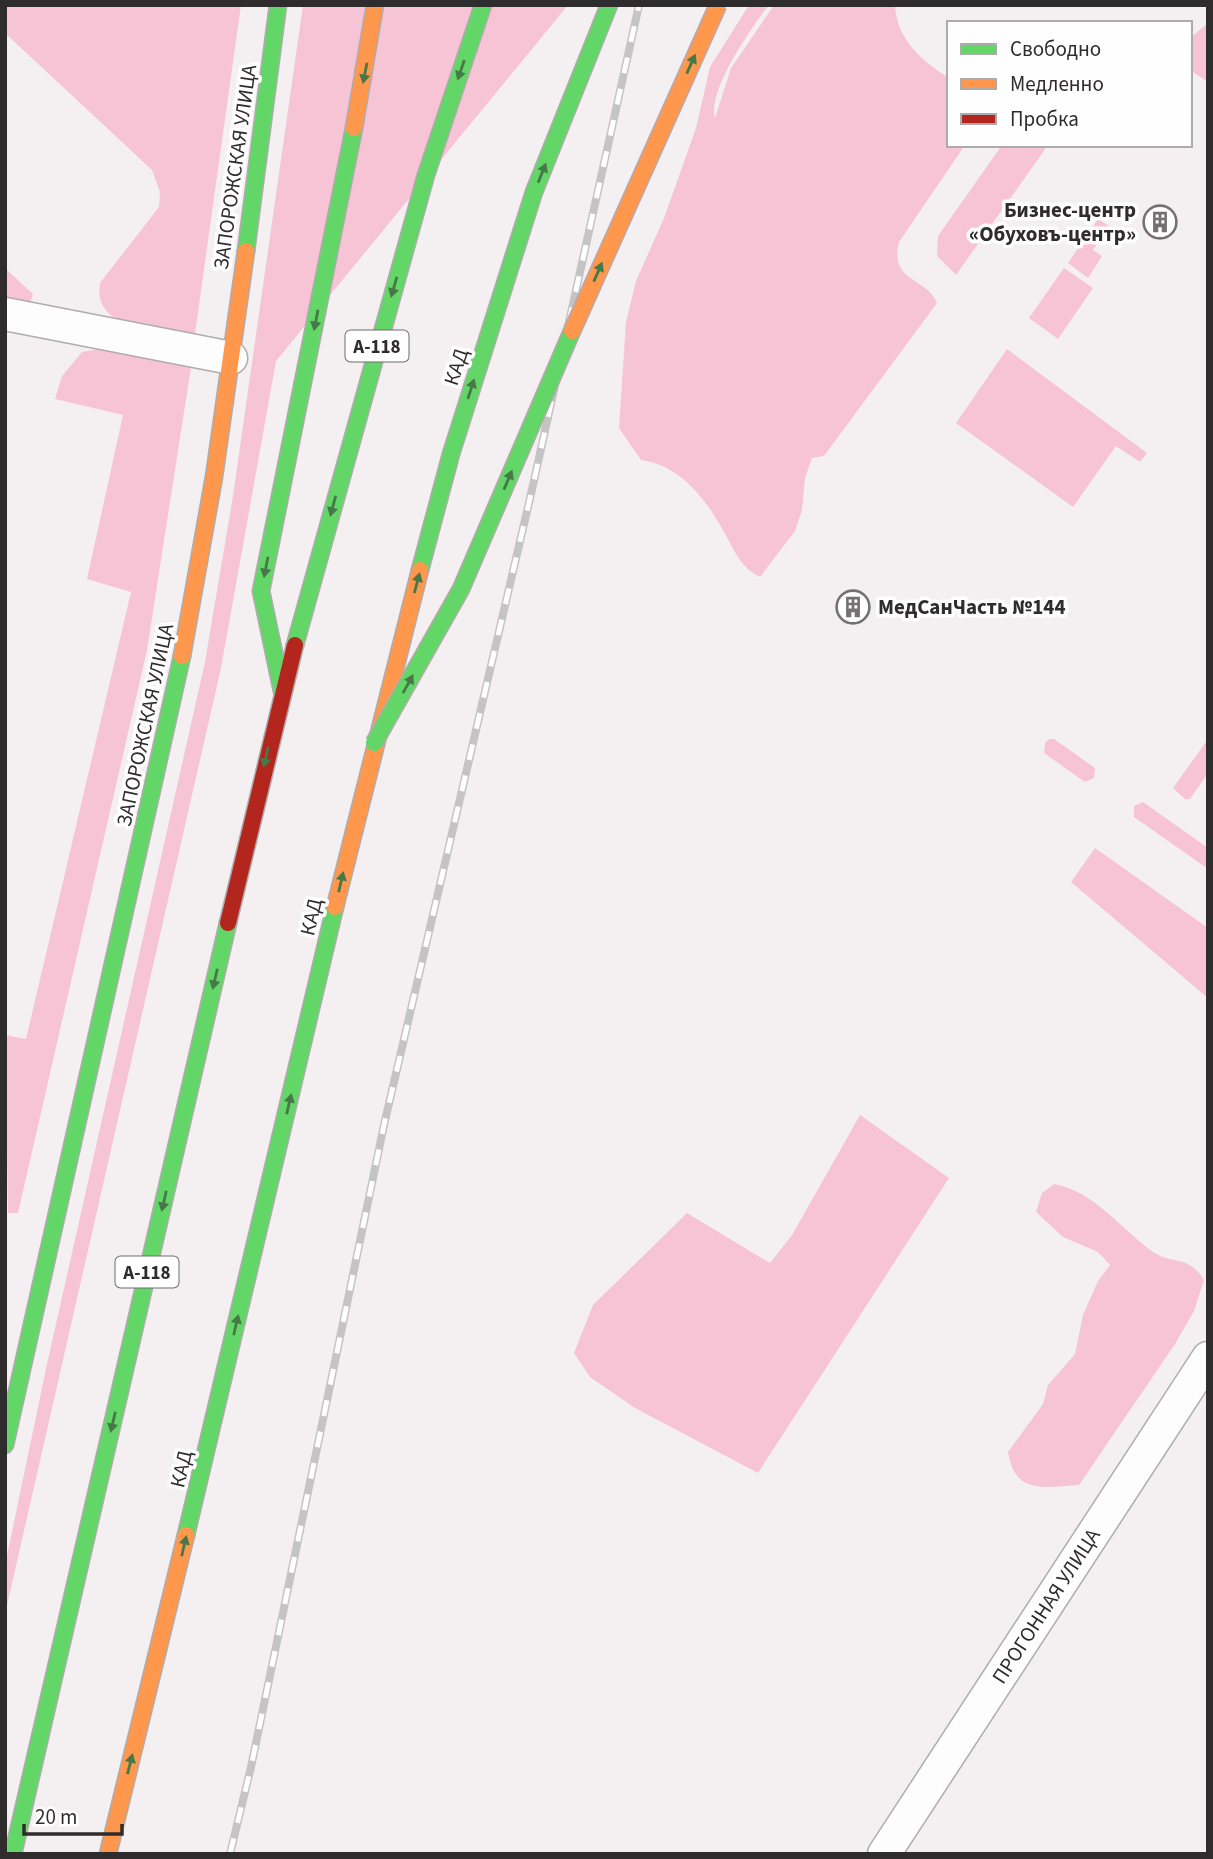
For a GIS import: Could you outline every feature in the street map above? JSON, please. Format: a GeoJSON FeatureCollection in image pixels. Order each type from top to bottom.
{"type":"FeatureCollection","features":[{"type":"Feature","properties":{"kind":"main road","name":"ЗАПОРОЖСКАЯ УЛИЦА"},"geometry":{"type":"LineString","coordinates":[[5,1445],[41,1272],[127,912],[187,631],[230,358],[278,5]]}},
{"type":"Feature","properties":{"kind":"main road"},"geometry":{"type":"LineString","coordinates":[[282,691],[261,591],[368,61],[375,5]]}},
{"type":"Feature","properties":{"kind":"main road","name":"А-118"},"geometry":{"type":"LineString","coordinates":[[13,1854],[282,691],[426,175],[483,5]]}},
{"type":"Feature","properties":{"kind":"main road","name":"КАД"},"geometry":{"type":"LineString","coordinates":[[108,1854],[168,1613],[374,744],[450,454],[534,192],[609,5]]}},
{"type":"Feature","properties":{"kind":"main road"},"geometry":{"type":"LineString","coordinates":[[374,744],[461,589],[544,395],[718,5]]}},
{"type":"Feature","properties":{"kind":"street"},"geometry":{"type":"LineString","coordinates":[[5,314],[230,358]]}},
{"type":"Feature","properties":{"kind":"street","name":"ПРОГОННАЯ УЛИЦА"},"geometry":{"type":"LineString","coordinates":[[884,1854],[1208,1358]]}},
{"type":"Feature","properties":{"kind":"shaded area"},"geometry":{"type":"Polygon","coordinates":[[[5,5],[241,5],[194,341],[132,327],[106,311],[100,299],[100,283],[159,207],[160,192],[152,170],[5,33],[5,5]]]}},
{"type":"Feature","properties":{"kind":"shaded area"},"geometry":{"type":"Polygon","coordinates":[[[303,5],[568,5],[276,361],[221,668],[5,1614],[5,1565],[47,1364],[205,662],[233,496],[303,5]]]}},
{"type":"Feature","properties":{"kind":"shaded area"},"geometry":{"type":"Polygon","coordinates":[[[749,5],[769,5],[742,43],[724,76],[714,106],[715,118],[731,68],[774,5],[895,5],[900,29],[912,48],[947,77],[947,147],[964,147],[899,242],[899,265],[910,278],[932,295],[937,303],[824,456],[812,458],[805,478],[802,510],[795,531],[760,577],[743,563],[700,496],[680,476],[655,463],[641,460],[619,428],[626,322],[636,281],[664,218],[696,128],[710,67],[749,5]]]}},
{"type":"Feature","properties":{"kind":"shaded area"},"geometry":{"type":"Polygon","coordinates":[[[1208,23],[1208,82],[1192,71],[1192,36],[1208,23]]]}},
{"type":"Feature","properties":{"kind":"shaded area"},"geometry":{"type":"Polygon","coordinates":[[[1001,147],[1047,147],[956,275],[937,256],[938,236],[1001,147]]]}},
{"type":"Feature","properties":{"kind":"shaded area"},"geometry":{"type":"Polygon","coordinates":[[[1098,219],[1109,226],[1093,250],[1102,256],[1088,278],[1068,263],[1098,219]]]}},
{"type":"Feature","properties":{"kind":"shaded area"},"geometry":{"type":"Polygon","coordinates":[[[5,268],[33,294],[29,307],[5,309],[5,268]]]}},
{"type":"Feature","properties":{"kind":"shaded area"},"geometry":{"type":"Polygon","coordinates":[[[1064,268],[1093,288],[1058,339],[1029,318],[1064,268]]]}},
{"type":"Feature","properties":{"kind":"shaded area"},"geometry":{"type":"Polygon","coordinates":[[[100,349],[191,367],[147,650],[18,1213],[8,1213],[5,1035],[26,1039],[131,592],[87,579],[123,415],[55,399],[62,376],[82,352],[100,349]]]}},
{"type":"Feature","properties":{"kind":"shaded area"},"geometry":{"type":"Polygon","coordinates":[[[1007,349],[1147,453],[1140,462],[1116,446],[1073,507],[956,423],[1007,349]]]}},
{"type":"Feature","properties":{"kind":"shaded area"},"geometry":{"type":"Polygon","coordinates":[[[1054,739],[1095,768],[1094,778],[1085,782],[1044,753],[1045,743],[1054,739]]]}},
{"type":"Feature","properties":{"kind":"shaded area"},"geometry":{"type":"Polygon","coordinates":[[[1208,739],[1208,773],[1190,799],[1185,799],[1173,788],[1208,739]]]}},
{"type":"Feature","properties":{"kind":"shaded area"},"geometry":{"type":"Polygon","coordinates":[[[1143,802],[1208,848],[1208,869],[1134,817],[1134,806],[1143,802]]]}},
{"type":"Feature","properties":{"kind":"shaded area"},"geometry":{"type":"Polygon","coordinates":[[[1095,848],[1208,928],[1208,998],[1071,882],[1095,848]]]}},
{"type":"Feature","properties":{"kind":"shaded area"},"geometry":{"type":"Polygon","coordinates":[[[860,1115],[949,1178],[758,1473],[635,1408],[590,1377],[574,1353],[593,1305],[687,1213],[770,1263],[792,1235],[860,1115]]]}},
{"type":"Feature","properties":{"kind":"shaded area"},"geometry":{"type":"Polygon","coordinates":[[[1054,1184],[1082,1194],[1153,1252],[1192,1266],[1204,1280],[1194,1311],[1175,1344],[1079,1485],[1043,1487],[1024,1482],[1017,1476],[1008,1452],[1043,1404],[1048,1385],[1075,1354],[1083,1315],[1098,1281],[1110,1265],[1098,1252],[1063,1237],[1036,1212],[1042,1193],[1054,1184]]]}},
{"type":"Feature","properties":{"kind":"railway"},"geometry":{"type":"LineString","coordinates":[[230,1854],[251,1767],[384,1125],[531,494],[639,5]]}},
{"type":"Feature","properties":{"kind":"traffic: fast"},"geometry":{"type":"LineString","coordinates":[[246,251],[278,5]]}},
{"type":"Feature","properties":{"kind":"traffic: fast"},"geometry":{"type":"LineString","coordinates":[[295,645],[426,175],[483,5]]}},
{"type":"Feature","properties":{"kind":"traffic: fast"},"geometry":{"type":"LineString","coordinates":[[420,570],[451,454],[534,192],[609,5]]}},
{"type":"Feature","properties":{"kind":"traffic: fast"},"geometry":{"type":"LineString","coordinates":[[282,691],[261,591],[354,128]]}},
{"type":"Feature","properties":{"kind":"traffic: fast"},"geometry":{"type":"LineString","coordinates":[[374,743],[461,589],[572,331]]}},
{"type":"Feature","properties":{"kind":"traffic: fast"},"geometry":{"type":"LineString","coordinates":[[5,1445],[182,656]]}},
{"type":"Feature","properties":{"kind":"traffic: fast"},"geometry":{"type":"LineString","coordinates":[[186,1535],[335,907]]}},
{"type":"Feature","properties":{"kind":"traffic: fast"},"geometry":{"type":"LineString","coordinates":[[13,1854],[228,923]]}},
{"type":"Feature","properties":{"kind":"traffic: slow"},"geometry":{"type":"LineString","coordinates":[[354,128],[375,5]]}},
{"type":"Feature","properties":{"kind":"traffic: slow"},"geometry":{"type":"LineString","coordinates":[[572,331],[718,5]]}},
{"type":"Feature","properties":{"kind":"traffic: slow"},"geometry":{"type":"LineString","coordinates":[[182,656],[214,477],[246,251]]}},
{"type":"Feature","properties":{"kind":"traffic: slow"},"geometry":{"type":"LineString","coordinates":[[335,907],[420,570]]}},
{"type":"Feature","properties":{"kind":"traffic: slow"},"geometry":{"type":"LineString","coordinates":[[108,1854],[186,1535]]}},
{"type":"Feature","properties":{"kind":"traffic: jam"},"geometry":{"type":"LineString","coordinates":[[228,923],[295,645]]}},
{"type":"Feature","properties":{"kind":"place","name":"Бизнес-центр «Обуховъ-центр»"},"geometry":{"type":"Point","coordinates":[1160,222]}},
{"type":"Feature","properties":{"kind":"place","name":"МедСанЧасть №144"},"geometry":{"type":"Point","coordinates":[853,607]}}]}
